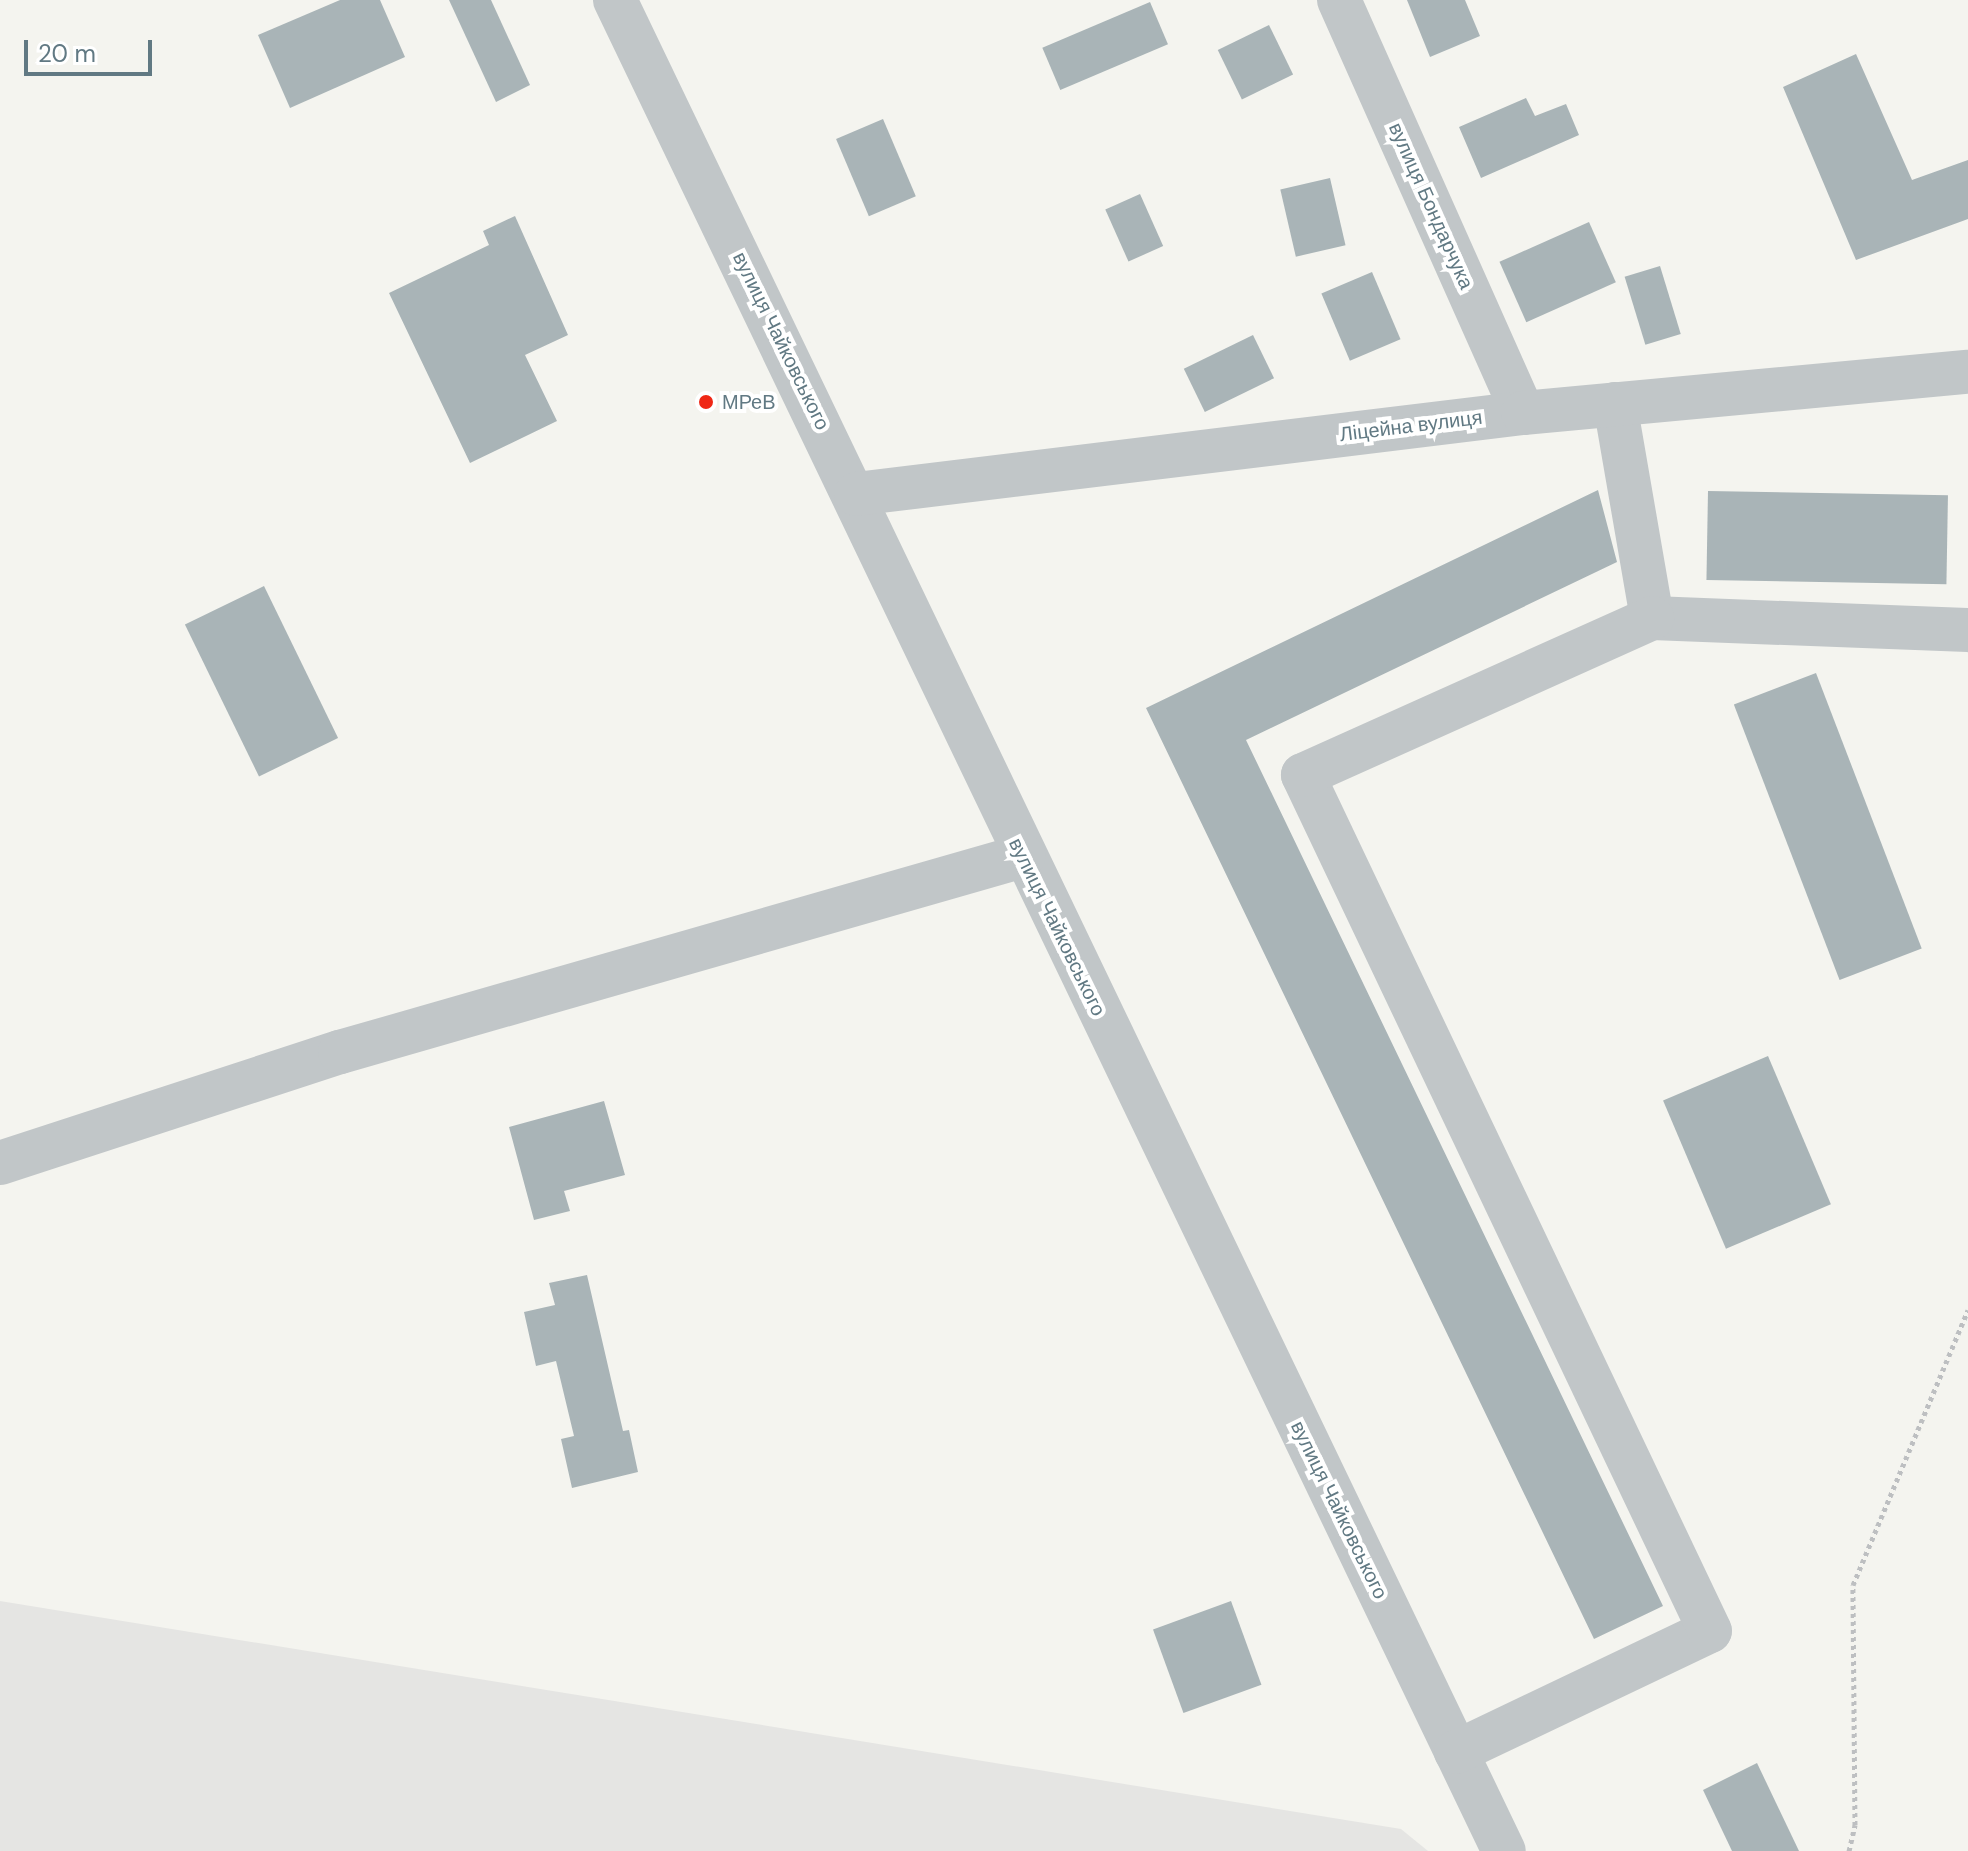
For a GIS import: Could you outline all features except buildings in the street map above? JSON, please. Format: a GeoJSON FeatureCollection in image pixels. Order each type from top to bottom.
{"type":"FeatureCollection","features":[{"type":"Feature","properties":{"kind":"street","name":"вулиця Чайковського"},"geometry":{"type":"LineString","coordinates":[[615,0],[856,494],[1023,856],[1504,1851]]}},
{"type":"Feature","properties":{"kind":"street","name":"вулиця Бондарчука"},"geometry":{"type":"LineString","coordinates":[[1339,0],[1523,413]]}},
{"type":"Feature","properties":{"kind":"street","name":"Ліцейна вулиця"},"geometry":{"type":"LineString","coordinates":[[856,494],[1523,413],[1968,372]]}},
{"type":"Feature","properties":{"kind":"street"},"geometry":{"type":"LineString","coordinates":[[1615,404],[1652,618]]}},
{"type":"Feature","properties":{"kind":"street"},"geometry":{"type":"LineString","coordinates":[[1456,1752],[1710,1631],[1303,775],[1652,618],[1968,630]]}},
{"type":"Feature","properties":{"kind":"street"},"geometry":{"type":"LineString","coordinates":[[0,1163],[340,1052],[1023,856]]}},
{"type":"Feature","properties":{"kind":"path"},"geometry":{"type":"LineString","coordinates":[[1849,1851],[1855,1825],[1853,1585],[1968,1310]]}},
{"type":"Feature","properties":{"kind":"shaded area"},"geometry":{"type":"Polygon","coordinates":[[[0,1601],[1401,1829],[1428,1851],[0,1851],[0,1601]]]}},
{"type":"Feature","properties":{"kind":"place","name":"МРеВ"},"geometry":{"type":"Point","coordinates":[706,402]}}]}
